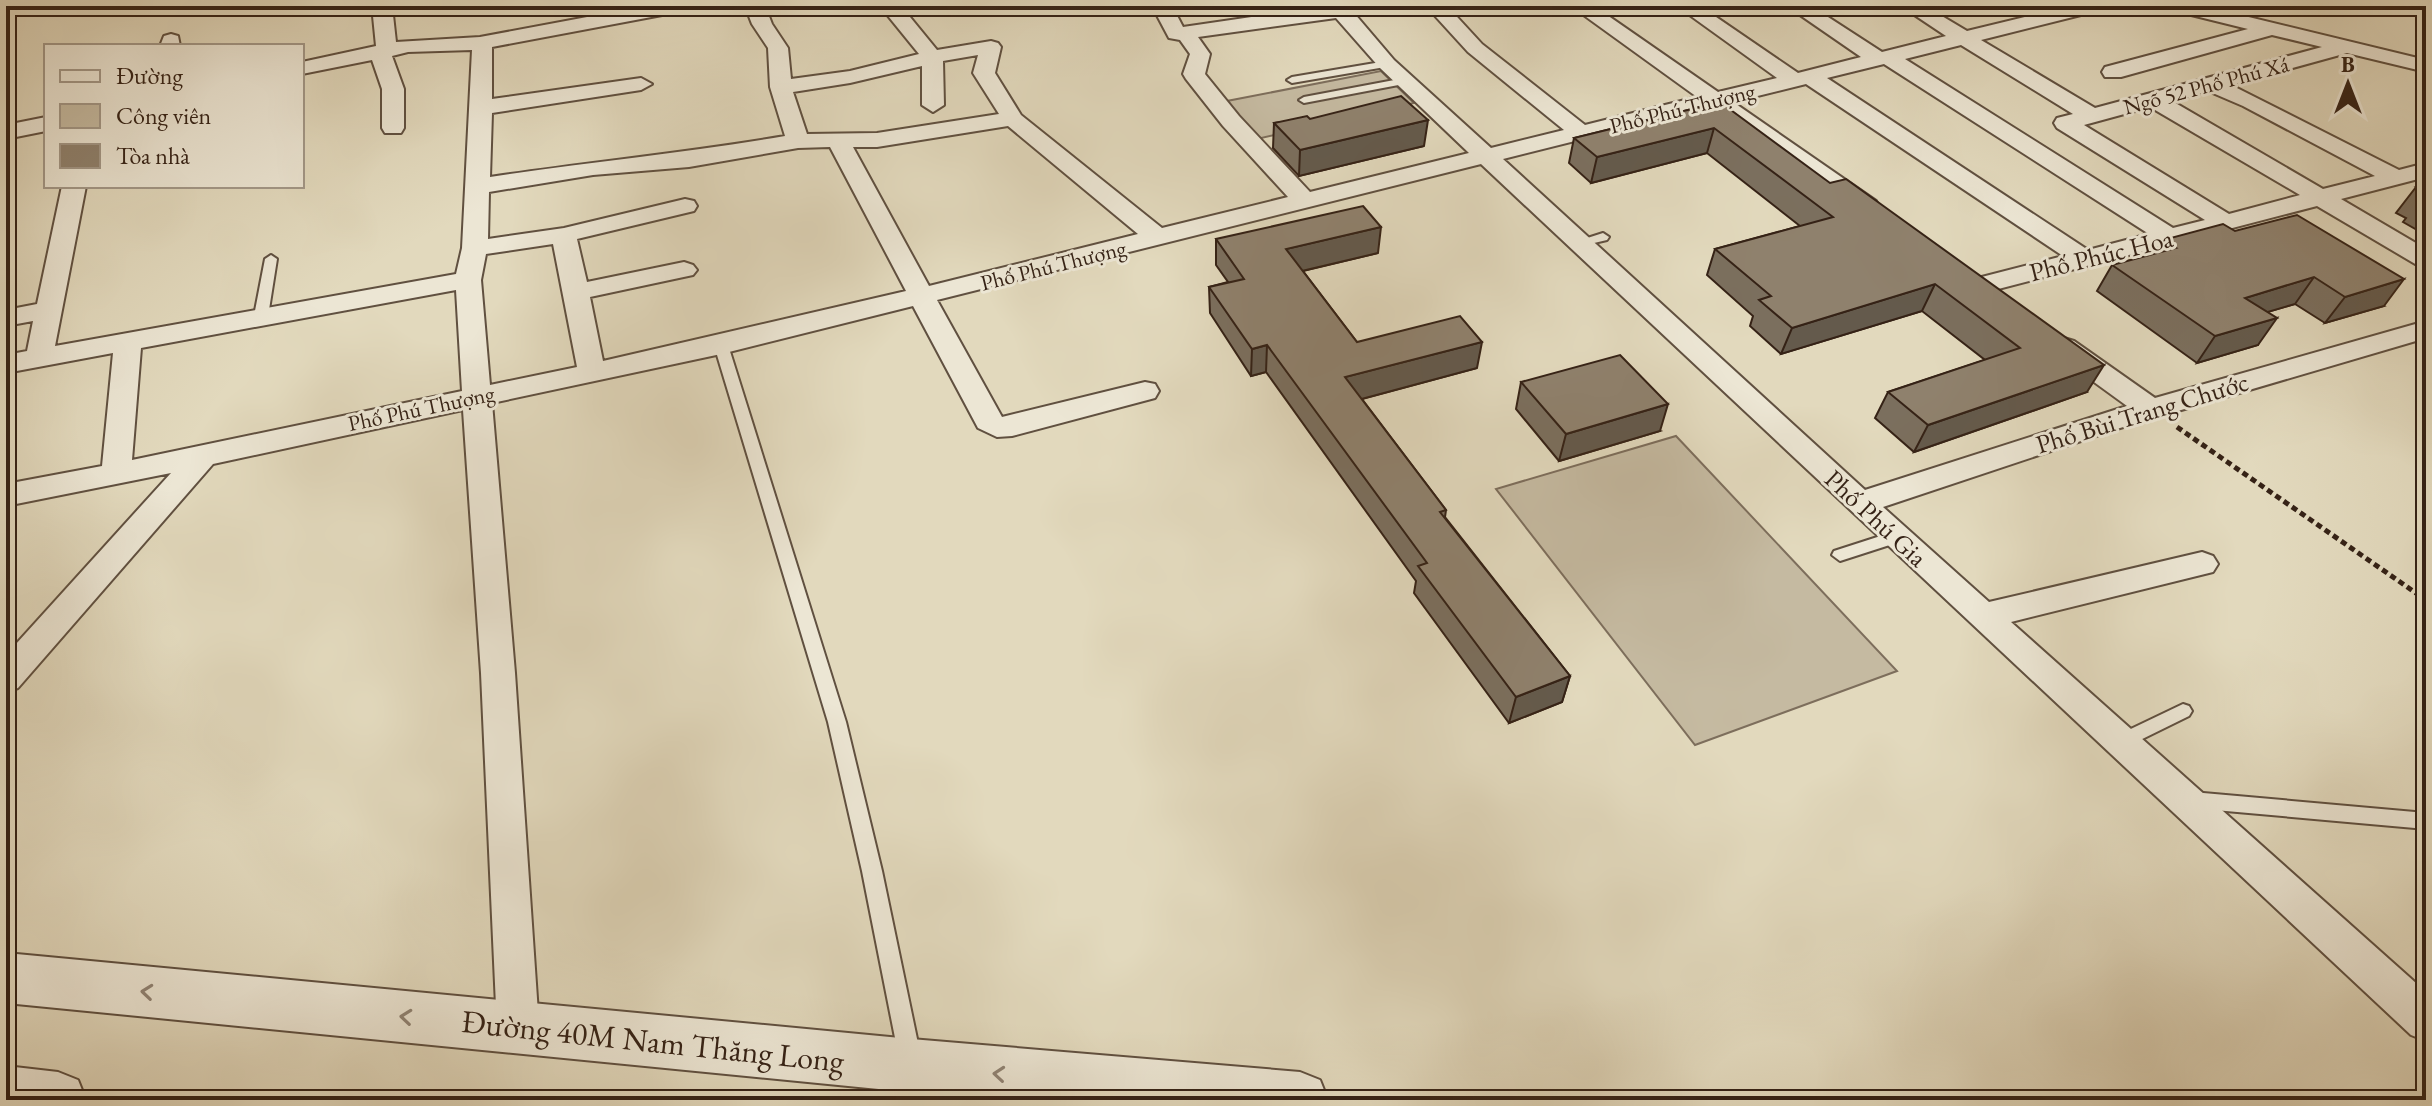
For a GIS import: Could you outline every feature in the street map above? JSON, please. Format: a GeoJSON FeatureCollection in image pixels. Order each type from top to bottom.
{"type":"FeatureCollection","features":[{"type":"Feature","properties":{"kind":"street"},"geometry":{"type":"LineString","coordinates":[[382,6],[384,52],[393,89],[393,128]]}},
{"type":"Feature","properties":{"kind":"street"},"geometry":{"type":"LineString","coordinates":[[304,68],[408,46],[480,43],[678,6]]}},
{"type":"Feature","properties":{"kind":"street"},"geometry":{"type":"LineString","coordinates":[[755,6],[762,24],[778,48],[781,87],[798,141]]}},
{"type":"Feature","properties":{"kind":"street"},"geometry":{"type":"LineString","coordinates":[[890,6],[932,57],[933,105]]}},
{"type":"Feature","properties":{"kind":"street"},"geometry":{"type":"LineString","coordinates":[[1162,6],[1176,34],[1339,9]]}},
{"type":"Feature","properties":{"kind":"street"},"geometry":{"type":"LineString","coordinates":[[1436,6],[1475,48],[1582,133]]}},
{"type":"Feature","properties":{"kind":"street"},"geometry":{"type":"LineString","coordinates":[[1581,6],[1891,224]]}},
{"type":"Feature","properties":{"kind":"street"},"geometry":{"type":"LineString","coordinates":[[1687,6],[2084,259]]}},
{"type":"Feature","properties":{"kind":"street"},"geometry":{"type":"LineString","coordinates":[[1797,6],[2170,237]]}},
{"type":"Feature","properties":{"kind":"street"},"geometry":{"type":"LineString","coordinates":[[1911,6],[2092,116]]}},
{"type":"Feature","properties":{"kind":"street","name":"Phố Phú Thượng"},"geometry":{"type":"LineString","coordinates":[[6,495],[721,345],[2094,6]]}},
{"type":"Feature","properties":{"kind":"street"},"geometry":{"type":"LineString","coordinates":[[2178,6],[2426,66]]}},
{"type":"Feature","properties":{"kind":"street","name":"Phố Phú Gia"},"geometry":{"type":"LineString","coordinates":[[1339,9],[1405,81],[1490,157],[1592,240],[1896,537],[2426,1020]]}},
{"type":"Feature","properties":{"kind":"street"},"geometry":{"type":"LineString","coordinates":[[2113,72],[2270,29]]}},
{"type":"Feature","properties":{"kind":"street"},"geometry":{"type":"LineString","coordinates":[[1186,34],[1200,54],[1194,74],[1231,121],[1305,201]]}},
{"type":"Feature","properties":{"kind":"street"},"geometry":{"type":"LineString","coordinates":[[480,43],[483,53],[475,187],[475,248],[468,280],[479,395],[518,1028]]}},
{"type":"Feature","properties":{"kind":"street"},"geometry":{"type":"LineString","coordinates":[[781,87],[850,77],[932,57],[991,47],[984,73],[1013,119],[1158,238]]}},
{"type":"Feature","properties":{"kind":"street","name":"Ngõ 52 Phố Phú Xá"},"geometry":{"type":"LineString","coordinates":[[2226,222],[2065,123],[2346,47]]}},
{"type":"Feature","properties":{"kind":"street"},"geometry":{"type":"LineString","coordinates":[[479,108],[641,84]]}},
{"type":"Feature","properties":{"kind":"street"},"geometry":{"type":"LineString","coordinates":[[2210,84],[2415,177]]}},
{"type":"Feature","properties":{"kind":"street"},"geometry":{"type":"LineString","coordinates":[[2153,99],[2426,260]]}},
{"type":"Feature","properties":{"kind":"street"},"geometry":{"type":"LineString","coordinates":[[475,187],[593,168],[689,160],[798,141],[877,140],[1013,119]]}},
{"type":"Feature","properties":{"kind":"street"},"geometry":{"type":"LineString","coordinates":[[6,132],[44,124]]}},
{"type":"Feature","properties":{"kind":"street"},"geometry":{"type":"LineString","coordinates":[[838,140],[988,421],[997,427],[1145,391]]}},
{"type":"Feature","properties":{"kind":"street","name":"Phố Phúc Hoa"},"geometry":{"type":"LineString","coordinates":[[1979,286],[2317,197],[2415,177]]}},
{"type":"Feature","properties":{"kind":"street"},"geometry":{"type":"LineString","coordinates":[[39,358],[74,188]]}},
{"type":"Feature","properties":{"kind":"street"},"geometry":{"type":"LineString","coordinates":[[475,248],[564,235],[685,206]]}},
{"type":"Feature","properties":{"kind":"street"},"geometry":{"type":"LineString","coordinates":[[564,235],[592,373]]}},
{"type":"Feature","properties":{"kind":"street"},"geometry":{"type":"LineString","coordinates":[[1954,268],[1979,286]]}},
{"type":"Feature","properties":{"kind":"street"},"geometry":{"type":"LineString","coordinates":[[576,292],[684,270]]}},
{"type":"Feature","properties":{"kind":"street"},"geometry":{"type":"LineString","coordinates":[[6,364],[468,280]]}},
{"type":"Feature","properties":{"kind":"street","name":"Phố Phúc Hoa"},"geometry":{"type":"LineString","coordinates":[[1979,286],[2012,310]]}},
{"type":"Feature","properties":{"kind":"street"},"geometry":{"type":"LineString","coordinates":[[6,318],[49,310]]}},
{"type":"Feature","properties":{"kind":"street"},"geometry":{"type":"LineString","coordinates":[[2037,327],[2150,409]]}},
{"type":"Feature","properties":{"kind":"street","name":"Phố Bùi Trang Chước"},"geometry":{"type":"LineString","coordinates":[[1860,503],[2150,409],[2426,329]]}},
{"type":"Feature","properties":{"kind":"street"},"geometry":{"type":"LineString","coordinates":[[116,473],[128,340]]}},
{"type":"Feature","properties":{"kind":"street"},"geometry":{"type":"LineString","coordinates":[[6,678],[203,456]]}},
{"type":"Feature","properties":{"kind":"street"},"geometry":{"type":"LineString","coordinates":[[1983,616],[2202,564]]}},
{"type":"Feature","properties":{"kind":"street","name":"Đường 40M Nam Thăng Long"},"geometry":{"type":"LineString","coordinates":[[6,978],[911,1066],[1300,1100]]}},
{"type":"Feature","properties":{"kind":"lane"},"geometry":{"type":"LineString","coordinates":[[1292,80],[1387,64]]}},
{"type":"Feature","properties":{"kind":"lane"},"geometry":{"type":"LineString","coordinates":[[1304,100],[1405,81]]}},
{"type":"Feature","properties":{"kind":"lane"},"geometry":{"type":"LineString","coordinates":[[261,316],[271,259]]}},
{"type":"Feature","properties":{"kind":"lane"},"geometry":{"type":"LineString","coordinates":[[721,345],[837,722],[872,871],[911,1066]]}},
{"type":"Feature","properties":{"kind":"lane"},"geometry":{"type":"LineString","coordinates":[[1840,555],[1896,537]]}},
{"type":"Feature","properties":{"kind":"lane"},"geometry":{"type":"LineString","coordinates":[[2120,742],[2183,711]]}},
{"type":"Feature","properties":{"kind":"lane"},"geometry":{"type":"LineString","coordinates":[[2183,799],[2426,821]]}},
{"type":"Feature","properties":{"kind":"path"},"geometry":{"type":"LineString","coordinates":[[2150,409],[2426,600]]}},
{"type":"Feature","properties":{"kind":"green space"},"geometry":{"type":"Polygon","coordinates":[[[1381,71],[1414,103],[1257,139],[1227,101],[1381,71]]]}},
{"type":"Feature","properties":{"kind":"green space"},"geometry":{"type":"Polygon","coordinates":[[[1676,436],[1897,671],[1695,745],[1496,489],[1676,436]]]}},
{"type":"Feature","properties":{"kind":"building"},"geometry":{"type":"Polygon","coordinates":[[[1401,96],[1428,120],[1300,150],[1274,123],[1307,116],[1310,119],[1401,96]]]}},
{"type":"Feature","properties":{"kind":"building"},"geometry":{"type":"Polygon","coordinates":[[[1720,102],[1830,183],[1846,179],[2104,365],[1928,425],[1888,392],[2020,348],[1935,284],[1792,328],[1759,300],[1771,296],[1715,249],[1833,217],[1714,128],[1597,157],[1574,138],[1720,102]]]}},
{"type":"Feature","properties":{"kind":"building"},"geometry":{"type":"Polygon","coordinates":[[[2426,184],[2426,193],[2416,187],[2426,184]]]}},
{"type":"Feature","properties":{"kind":"building"},"geometry":{"type":"Polygon","coordinates":[[[1363,206],[1381,227],[1286,249],[1357,342],[1460,316],[1482,342],[1345,377],[1446,510],[1440,512],[1570,676],[1516,697],[1418,566],[1427,563],[1267,345],[1252,349],[1209,287],[1244,279],[1216,239],[1363,206]]]}},
{"type":"Feature","properties":{"kind":"building"},"geometry":{"type":"Polygon","coordinates":[[[2297,215],[2404,279],[2345,297],[2314,277],[2245,298],[2277,318],[2215,336],[2112,265],[2176,248],[2163,240],[2223,224],[2235,231],[2297,215]]]}},
{"type":"Feature","properties":{"kind":"building"},"geometry":{"type":"Polygon","coordinates":[[[1620,355],[1668,404],[1566,434],[1521,382],[1620,355]]]}}]}
